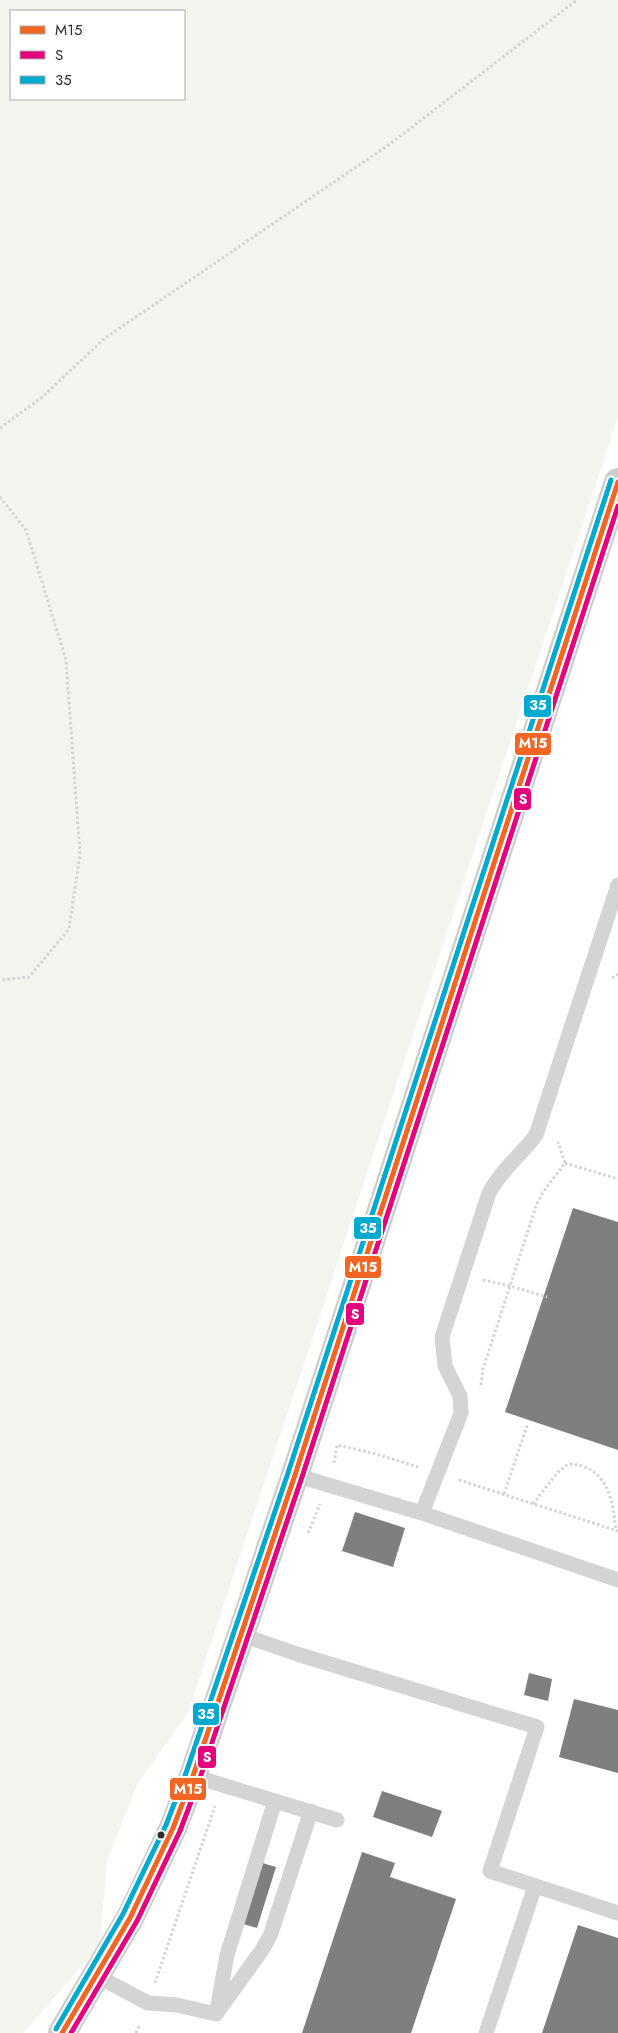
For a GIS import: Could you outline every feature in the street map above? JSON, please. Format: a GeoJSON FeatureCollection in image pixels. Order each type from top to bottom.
{"type":"FeatureCollection","features":[{"type":"Feature","properties":{"kind":"street"},"geometry":{"type":"LineString","coordinates":[[62,2033],[130,1918],[162,1850],[193,1776],[295,1476],[618,482]]}},
{"type":"Feature","properties":{"kind":"lane"},"geometry":{"type":"LineString","coordinates":[[422,1513],[460,1413],[460,1396],[445,1366],[442,1337],[489,1192],[497,1178],[536,1135],[618,885]]}},
{"type":"Feature","properties":{"kind":"lane"},"geometry":{"type":"LineString","coordinates":[[295,1476],[328,1484],[422,1513],[618,1580]]}},
{"type":"Feature","properties":{"kind":"lane"},"geometry":{"type":"LineString","coordinates":[[242,1635],[297,1654],[537,1728],[490,1871],[618,1913]]}},
{"type":"Feature","properties":{"kind":"lane"},"geometry":{"type":"LineString","coordinates":[[193,1776],[337,1820]]}},
{"type":"Feature","properties":{"kind":"lane"},"geometry":{"type":"LineString","coordinates":[[216,2014],[227,1955],[275,1801]]}},
{"type":"Feature","properties":{"kind":"lane"},"geometry":{"type":"LineString","coordinates":[[216,2014],[270,1936],[311,1811]]}},
{"type":"Feature","properties":{"kind":"lane"},"geometry":{"type":"LineString","coordinates":[[486,2033],[535,1886]]}},
{"type":"Feature","properties":{"kind":"lane"},"geometry":{"type":"LineString","coordinates":[[97,1976],[148,2003],[178,2005],[216,2014]]}},
{"type":"Feature","properties":{"kind":"path"},"geometry":{"type":"LineString","coordinates":[[0,428],[40,399],[105,338],[390,144],[577,0]]}},
{"type":"Feature","properties":{"kind":"path"},"geometry":{"type":"LineString","coordinates":[[0,497],[26,530],[66,660],[80,854],[69,929],[29,977],[0,980]]}},
{"type":"Feature","properties":{"kind":"path"},"geometry":{"type":"LineString","coordinates":[[608,981],[618,974]]}},
{"type":"Feature","properties":{"kind":"path"},"geometry":{"type":"LineString","coordinates":[[558,1135],[564,1162]]}},
{"type":"Feature","properties":{"kind":"path"},"geometry":{"type":"LineString","coordinates":[[564,1162],[618,1179]]}},
{"type":"Feature","properties":{"kind":"path"},"geometry":{"type":"LineString","coordinates":[[480,1386],[483,1369],[536,1206],[543,1192],[564,1162]]}},
{"type":"Feature","properties":{"kind":"path"},"geometry":{"type":"LineString","coordinates":[[462,1276],[510,1286],[547,1298]]}},
{"type":"Feature","properties":{"kind":"path"},"geometry":{"type":"LineString","coordinates":[[504,1494],[528,1423]]}},
{"type":"Feature","properties":{"kind":"path"},"geometry":{"type":"LineString","coordinates":[[305,1540],[328,1484],[338,1445],[376,1454],[461,1480],[533,1504],[617,1531],[613,1504],[606,1484],[597,1474],[578,1464],[568,1464],[557,1473],[533,1504]]}},
{"type":"Feature","properties":{"kind":"path"},"geometry":{"type":"LineString","coordinates":[[461,1480],[462,1472]]}},
{"type":"Feature","properties":{"kind":"path"},"geometry":{"type":"LineString","coordinates":[[148,2003],[222,1785]]}},
{"type":"Feature","properties":{"kind":"shaded area"},"geometry":{"type":"Polygon","coordinates":[[[0,0],[618,0],[618,417],[188,1713],[138,1783],[107,1861],[100,1945],[23,2033],[0,2033],[0,0]]]}},
{"type":"Feature","properties":{"kind":"building"},"geometry":{"type":"Polygon","coordinates":[[[573,1208],[618,1222],[618,1450],[505,1412],[573,1208]]]}},
{"type":"Feature","properties":{"kind":"building"},"geometry":{"type":"Polygon","coordinates":[[[355,1512],[405,1528],[393,1567],[342,1551],[355,1512]]]}},
{"type":"Feature","properties":{"kind":"building"},"geometry":{"type":"Polygon","coordinates":[[[529,1673],[552,1679],[548,1701],[524,1695],[529,1673]]]}},
{"type":"Feature","properties":{"kind":"building"},"geometry":{"type":"Polygon","coordinates":[[[574,1699],[618,1710],[618,1773],[559,1757],[574,1699]]]}},
{"type":"Feature","properties":{"kind":"building"},"geometry":{"type":"Polygon","coordinates":[[[382,1791],[442,1811],[432,1837],[373,1817],[382,1791]]]}},
{"type":"Feature","properties":{"kind":"building"},"geometry":{"type":"Polygon","coordinates":[[[362,1852],[395,1863],[390,1877],[456,1899],[411,2033],[302,2033],[362,1852]]]}},
{"type":"Feature","properties":{"kind":"building"},"geometry":{"type":"Polygon","coordinates":[[[259,1862],[276,1867],[257,1928],[240,1923],[259,1862]]]}},
{"type":"Feature","properties":{"kind":"building"},"geometry":{"type":"Polygon","coordinates":[[[578,1925],[618,1938],[618,2033],[542,2033],[578,1925]]]}},
{"type":"Feature","properties":{"kind":"transit line","name":"35"},"geometry":{"type":"LineString","coordinates":[[56,2029],[123,1914],[166,1825],[186,1773],[288,1473],[611,480]]}},
{"type":"Feature","properties":{"kind":"transit line","name":"M15"},"geometry":{"type":"LineString","coordinates":[[62,2033],[130,1918],[173,1828],[193,1776],[295,1475],[618,482]]}},
{"type":"Feature","properties":{"kind":"transit line","name":"S"},"geometry":{"type":"LineString","coordinates":[[71,2033],[137,1921],[180,1831],[200,1778],[302,1477],[618,506]]}}]}
